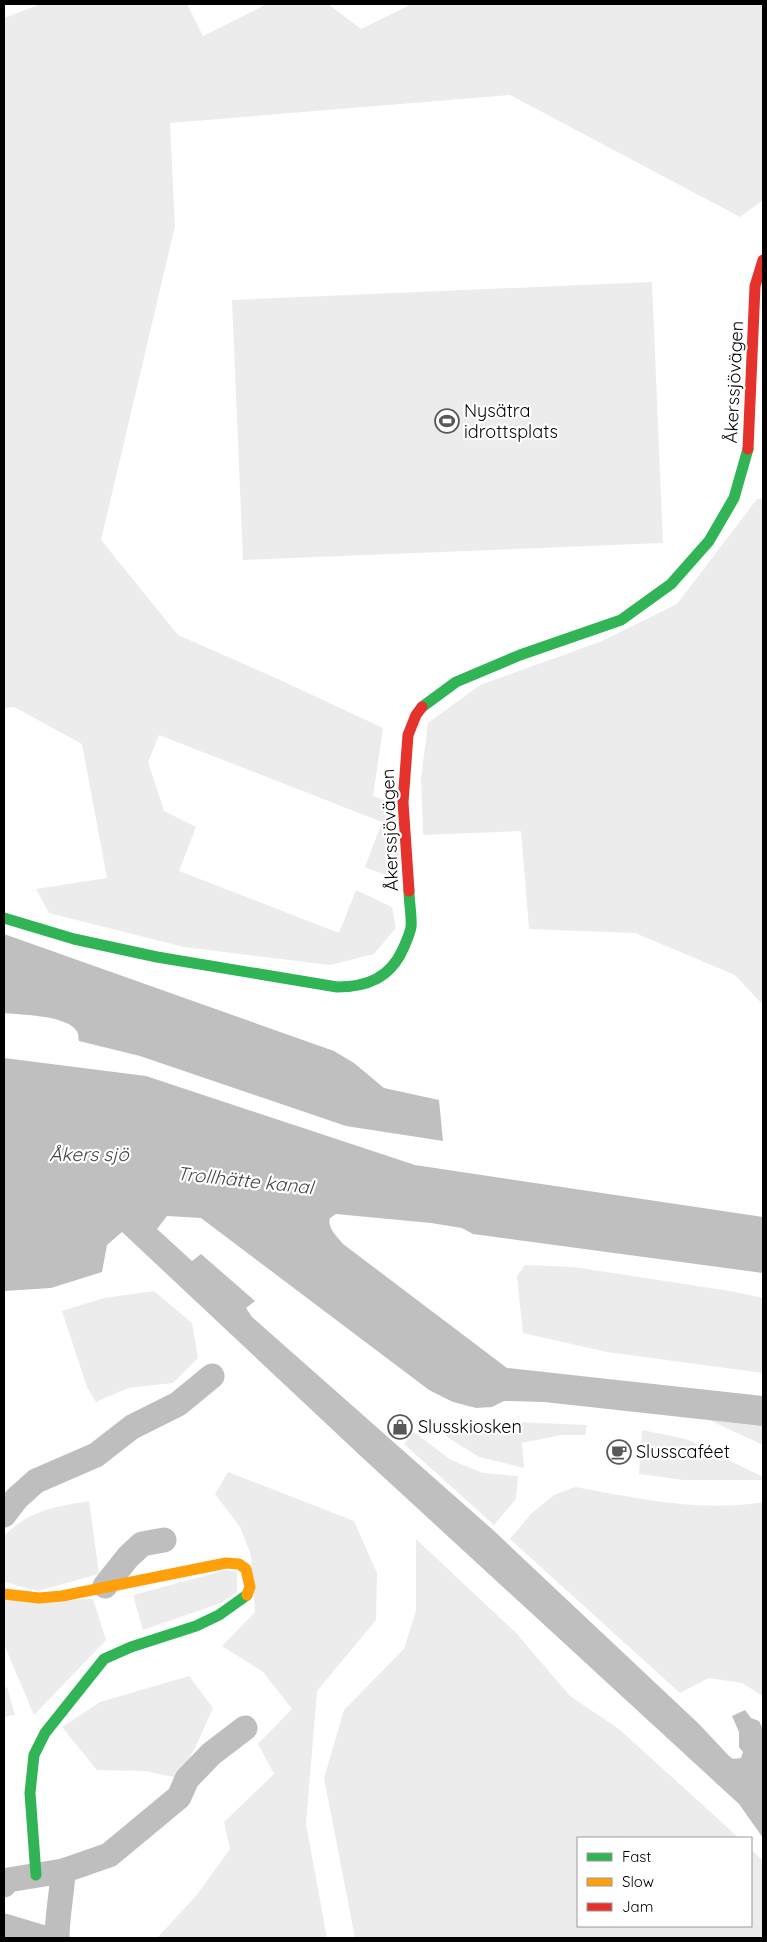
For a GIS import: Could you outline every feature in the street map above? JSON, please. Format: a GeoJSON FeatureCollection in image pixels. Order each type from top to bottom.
{"type":"FeatureCollection","features":[{"type":"Feature","properties":{"kind":"street","name":"Åkerssjövägen"},"geometry":{"type":"LineString","coordinates":[[4,918],[74,939],[157,957],[337,987],[357,986],[373,982],[387,973],[407,941],[411,926],[403,802],[408,735],[416,715],[424,705],[456,682],[520,655],[620,620],[671,584],[709,541],[734,498],[749,447],[755,286],[763,260]]}},
{"type":"Feature","properties":{"kind":"street"},"geometry":{"type":"LineString","coordinates":[[4,1515],[36,1481],[96,1456],[132,1427],[178,1404],[212,1376]]}},
{"type":"Feature","properties":{"kind":"street"},"geometry":{"type":"LineString","coordinates":[[105,1586],[128,1557],[142,1544],[164,1540]]}},
{"type":"Feature","properties":{"kind":"street"},"geometry":{"type":"LineString","coordinates":[[4,1594],[39,1598],[62,1596],[226,1563],[239,1564],[246,1569],[250,1587],[247,1597],[219,1615],[196,1626],[131,1647],[104,1659],[45,1733],[34,1756],[30,1793],[36,1875]]}},
{"type":"Feature","properties":{"kind":"street"},"geometry":{"type":"LineString","coordinates":[[4,1885],[8,1880],[64,1871],[110,1854],[179,1797],[187,1779],[193,1772],[211,1754],[245,1728]]}},
{"type":"Feature","properties":{"kind":"street"},"geometry":{"type":"LineString","coordinates":[[57,1938],[57,1919],[62,1899],[64,1871]]}},
{"type":"Feature","properties":{"kind":"street"},"geometry":{"type":"LineString","coordinates":[[4,1926],[44,1938]]}},
{"type":"Feature","properties":{"kind":"shaded area"},"geometry":{"type":"Polygon","coordinates":[[[41,4],[187,4],[203,36],[267,4],[328,4],[361,29],[412,4],[763,4],[763,200],[740,217],[510,95],[170,123],[175,226],[101,540],[178,635],[383,728],[373,796],[396,804],[399,857],[393,878],[365,867],[382,822],[159,735],[148,762],[164,811],[196,827],[179,871],[339,933],[356,890],[392,907],[396,928],[374,954],[330,965],[184,947],[49,913],[36,889],[107,878],[82,744],[14,707],[4,708],[4,18],[41,4]]]}},
{"type":"Feature","properties":{"kind":"shaded area","name":"Nysätra idrottsplats"},"geometry":{"type":"Polygon","coordinates":[[[652,282],[663,543],[243,560],[232,300],[652,282]]]}},
{"type":"Feature","properties":{"kind":"shaded area"},"geometry":{"type":"Polygon","coordinates":[[[757,499],[763,499],[763,1005],[735,975],[635,933],[529,929],[521,831],[423,835],[421,779],[428,723],[480,685],[602,641],[677,604],[757,499]]]}},
{"type":"Feature","properties":{"kind":"shaded area"},"geometry":{"type":"Polygon","coordinates":[[[525,1265],[574,1267],[730,1291],[763,1298],[763,1373],[607,1352],[523,1333],[517,1276],[525,1265]]]}},
{"type":"Feature","properties":{"kind":"shaded area"},"geometry":{"type":"Polygon","coordinates":[[[154,1291],[192,1323],[198,1358],[173,1383],[128,1388],[96,1402],[87,1387],[62,1311],[104,1298],[154,1291]]]}},
{"type":"Feature","properties":{"kind":"shaded area"},"geometry":{"type":"Polygon","coordinates":[[[709,1420],[763,1425],[763,1445],[709,1420]]]}},
{"type":"Feature","properties":{"kind":"shaded area"},"geometry":{"type":"Polygon","coordinates":[[[443,1421],[462,1427],[516,1422],[587,1425],[585,1435],[561,1435],[522,1443],[524,1468],[479,1457],[447,1437],[443,1421]]]}},
{"type":"Feature","properties":{"kind":"shaded area"},"geometry":{"type":"Polygon","coordinates":[[[642,1430],[686,1439],[763,1477],[763,1480],[684,1480],[639,1474],[642,1430]]]}},
{"type":"Feature","properties":{"kind":"shaded area"},"geometry":{"type":"Polygon","coordinates":[[[414,1432],[451,1460],[483,1473],[518,1476],[516,1499],[494,1525],[404,1444],[414,1432]]]}},
{"type":"Feature","properties":{"kind":"shaded area"},"geometry":{"type":"Polygon","coordinates":[[[228,1472],[354,1521],[377,1573],[376,1620],[317,1691],[306,1824],[327,1938],[157,1938],[196,1896],[230,1849],[224,1822],[274,1774],[258,1744],[292,1709],[263,1672],[222,1646],[255,1612],[251,1555],[240,1527],[215,1494],[228,1472]]]}},
{"type":"Feature","properties":{"kind":"shaded area"},"geometry":{"type":"Polygon","coordinates":[[[575,1487],[669,1503],[692,1505],[716,1506],[763,1502],[763,1696],[742,1683],[709,1678],[680,1693],[510,1539],[532,1513],[554,1495],[575,1487]]]}},
{"type":"Feature","properties":{"kind":"shaded area"},"geometry":{"type":"Polygon","coordinates":[[[89,1501],[99,1574],[38,1591],[4,1582],[4,1536],[23,1520],[33,1515],[54,1508],[89,1501]]]}},
{"type":"Feature","properties":{"kind":"shaded area"},"geometry":{"type":"Polygon","coordinates":[[[416,1539],[516,1633],[570,1696],[619,1729],[738,1837],[577,1837],[577,1927],[752,1927],[752,1850],[763,1861],[763,1938],[355,1938],[324,1778],[344,1710],[404,1649],[416,1611],[416,1539]]]}},
{"type":"Feature","properties":{"kind":"shaded area"},"geometry":{"type":"Polygon","coordinates":[[[226,1570],[237,1572],[237,1592],[221,1603],[143,1630],[133,1595],[226,1570]]]}},
{"type":"Feature","properties":{"kind":"shaded area"},"geometry":{"type":"Polygon","coordinates":[[[93,1599],[106,1640],[34,1715],[4,1644],[4,1600],[93,1599]]]}},
{"type":"Feature","properties":{"kind":"shaded area"},"geometry":{"type":"Polygon","coordinates":[[[189,1676],[213,1708],[195,1748],[178,1778],[145,1771],[97,1770],[62,1727],[100,1702],[189,1676]]]}},
{"type":"Feature","properties":{"kind":"shaded area"},"geometry":{"type":"Polygon","coordinates":[[[7,1687],[15,1715],[4,1717],[4,1688],[7,1687]]]}},
{"type":"Feature","properties":{"kind":"water"},"geometry":{"type":"Polygon","coordinates":[[[4,934],[334,1051],[354,1063],[384,1088],[439,1100],[443,1141],[346,1126],[140,1056],[79,1041],[76,1030],[62,1021],[4,1013],[4,934]]]}},
{"type":"Feature","properties":{"kind":"water","name":"Åkers sjö"},"geometry":{"type":"Polygon","coordinates":[[[4,1058],[146,1076],[415,1165],[763,1217],[763,1273],[473,1234],[462,1228],[431,1223],[336,1214],[330,1218],[329,1222],[333,1232],[343,1244],[507,1368],[763,1396],[763,1426],[544,1402],[504,1401],[492,1407],[476,1408],[453,1402],[429,1390],[201,1218],[167,1216],[157,1229],[192,1261],[201,1254],[255,1301],[246,1308],[252,1317],[493,1530],[699,1724],[729,1756],[733,1759],[741,1758],[743,1752],[739,1747],[739,1732],[732,1716],[745,1710],[751,1718],[759,1721],[763,1729],[763,1838],[739,1804],[366,1461],[122,1232],[107,1245],[102,1272],[51,1288],[4,1291],[4,1058]]]}},
{"type":"Feature","properties":{"kind":"traffic: fast"},"geometry":{"type":"LineString","coordinates":[[422,707],[456,682],[520,655],[621,620],[671,584],[709,541],[734,498],[748,449]]}},
{"type":"Feature","properties":{"kind":"traffic: fast"},"geometry":{"type":"LineString","coordinates":[[4,918],[74,939],[157,957],[337,987],[348,987],[368,983],[376,979],[384,974],[398,959],[407,941],[411,927],[409,891]]}},
{"type":"Feature","properties":{"kind":"traffic: fast"},"geometry":{"type":"LineString","coordinates":[[36,1875],[30,1793],[34,1755],[45,1733],[104,1659],[131,1647],[196,1626],[219,1615],[247,1595]]}},
{"type":"Feature","properties":{"kind":"traffic: slow"},"geometry":{"type":"LineString","coordinates":[[4,1594],[39,1598],[62,1596],[226,1563],[239,1564],[246,1569],[250,1587],[247,1595]]}},
{"type":"Feature","properties":{"kind":"traffic: jam"},"geometry":{"type":"LineString","coordinates":[[748,449],[755,286],[763,260]]}},
{"type":"Feature","properties":{"kind":"traffic: jam"},"geometry":{"type":"LineString","coordinates":[[409,891],[403,802],[408,735],[416,715],[422,707]]}},
{"type":"Feature","properties":{"kind":"place","name":"Nysätra idrottsplats"},"geometry":{"type":"Point","coordinates":[447,421]}},
{"type":"Feature","properties":{"kind":"place","name":"Slusskiosken"},"geometry":{"type":"Point","coordinates":[400,1427]}},
{"type":"Feature","properties":{"kind":"place","name":"Slusscaféet"},"geometry":{"type":"Point","coordinates":[619,1452]}},
{"type":"Feature","properties":{"kind":"water label","name":"Trollhätte kanal"},"geometry":{"type":"Point","coordinates":[245,1180]}}]}
